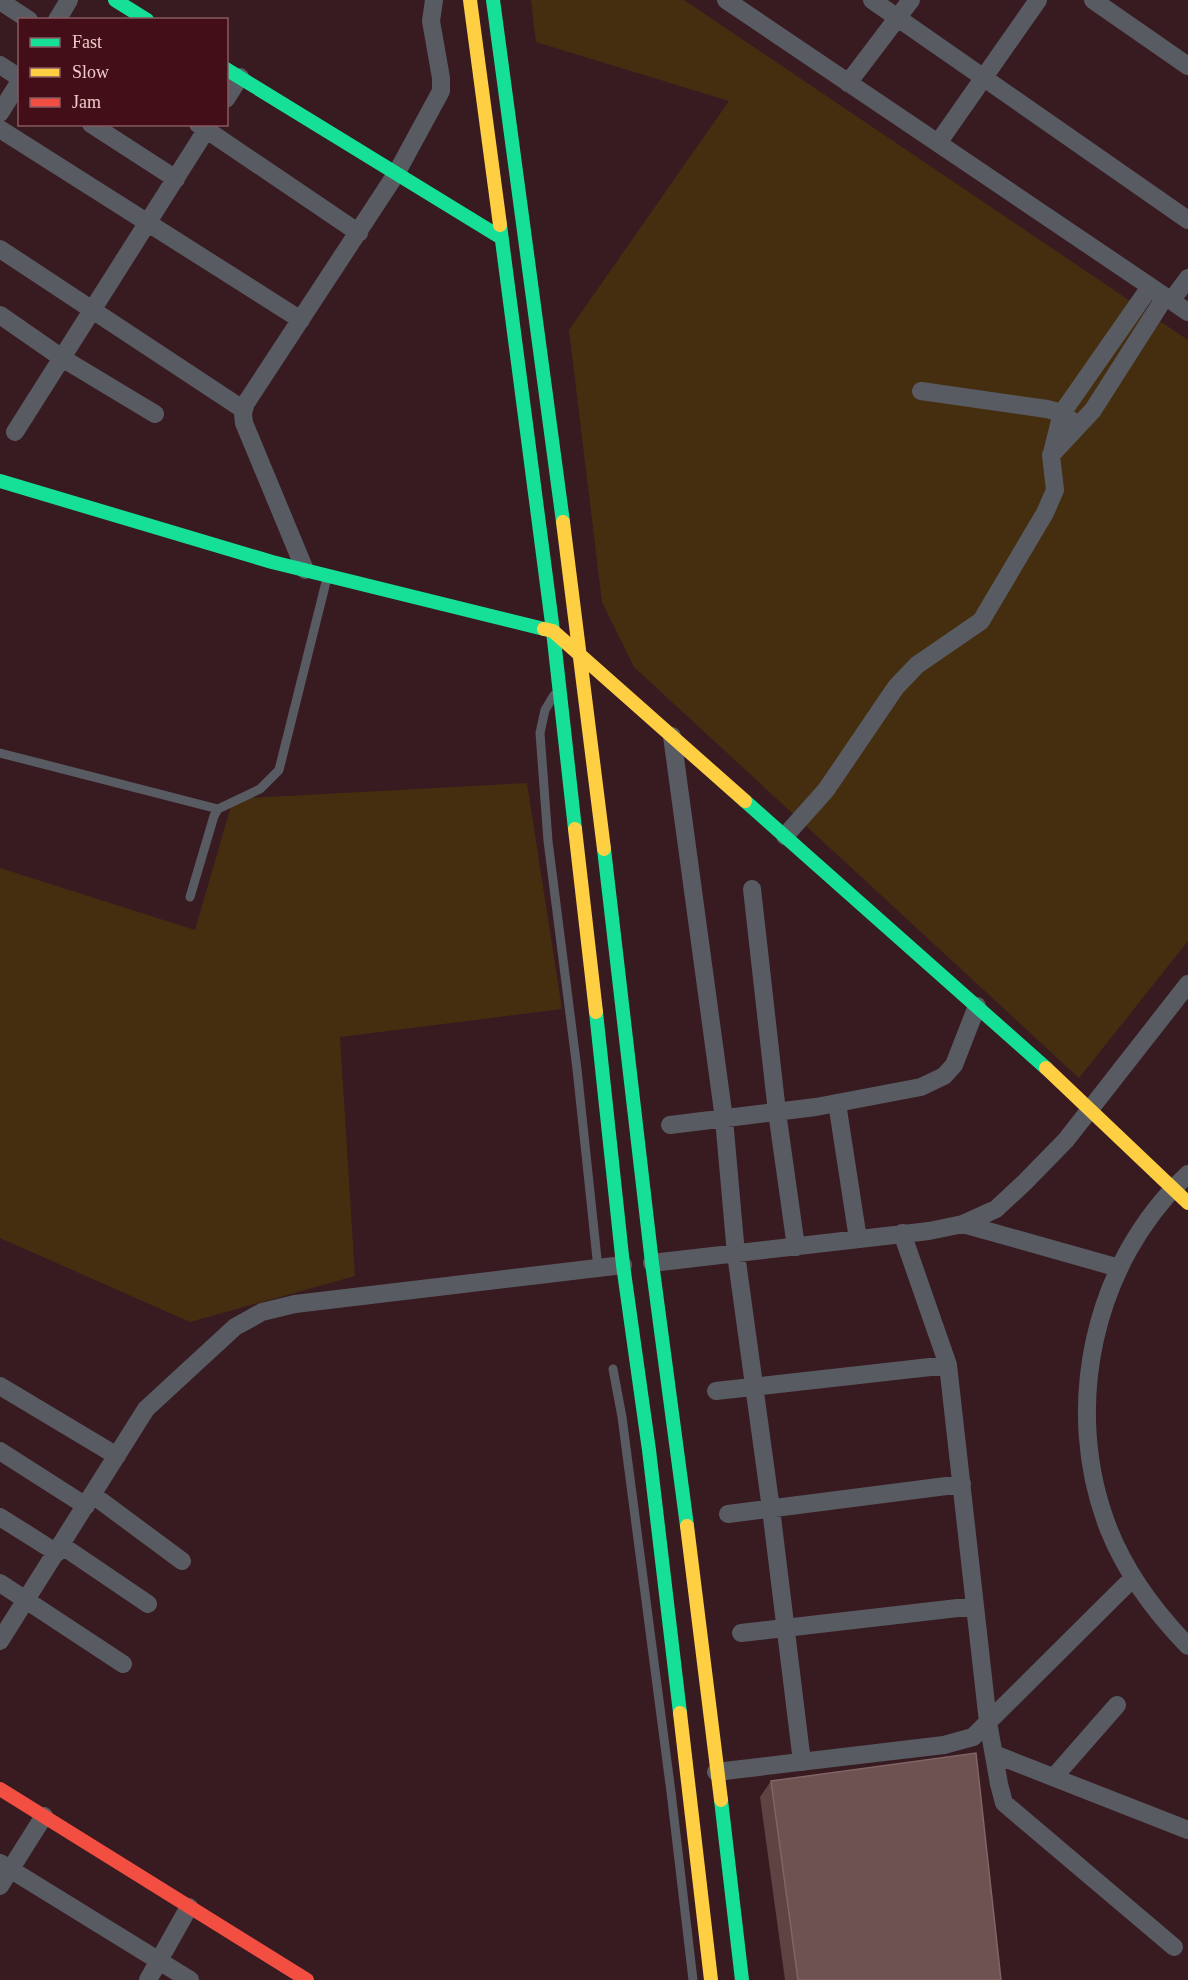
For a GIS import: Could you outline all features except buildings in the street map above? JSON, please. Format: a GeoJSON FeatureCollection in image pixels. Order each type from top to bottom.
{"type":"FeatureCollection","features":[{"type":"Feature","properties":{"kind":"main road"},"geometry":{"type":"LineString","coordinates":[[116,0],[144,18]]}},
{"type":"Feature","properties":{"kind":"main road"},"geometry":{"type":"LineString","coordinates":[[470,0],[553,631],[623,1265],[649,1450],[711,1980]]}},
{"type":"Feature","properties":{"kind":"main road"},"geometry":{"type":"LineString","coordinates":[[493,0],[581,656],[630,1056],[652,1263],[677,1445],[742,1980]]}},
{"type":"Feature","properties":{"kind":"main road"},"geometry":{"type":"LineString","coordinates":[[233,73],[500,237]]}},
{"type":"Feature","properties":{"kind":"main road"},"geometry":{"type":"LineString","coordinates":[[0,481],[272,562],[553,631],[1035,1057],[1188,1203]]}},
{"type":"Feature","properties":{"kind":"main road"},"geometry":{"type":"LineString","coordinates":[[649,1450],[677,1445]]}},
{"type":"Feature","properties":{"kind":"main road"},"geometry":{"type":"LineString","coordinates":[[0,1789],[307,1980]]}},
{"type":"Feature","properties":{"kind":"street"},"geometry":{"type":"LineString","coordinates":[[58,18],[69,0]]}},
{"type":"Feature","properties":{"kind":"street"},"geometry":{"type":"LineString","coordinates":[[305,570],[243,423],[244,410],[246,403],[396,174],[441,91],[441,78],[431,21],[434,0]]}},
{"type":"Feature","properties":{"kind":"street"},"geometry":{"type":"LineString","coordinates":[[726,0],[1188,312]]}},
{"type":"Feature","properties":{"kind":"street"},"geometry":{"type":"LineString","coordinates":[[872,0],[1188,220]]}},
{"type":"Feature","properties":{"kind":"street"},"geometry":{"type":"LineString","coordinates":[[848,82],[911,0]]}},
{"type":"Feature","properties":{"kind":"street"},"geometry":{"type":"LineString","coordinates":[[938,143],[1038,0]]}},
{"type":"Feature","properties":{"kind":"street"},"geometry":{"type":"LineString","coordinates":[[1092,0],[1188,66]]}},
{"type":"Feature","properties":{"kind":"street"},"geometry":{"type":"LineString","coordinates":[[0,1],[26,18]]}},
{"type":"Feature","properties":{"kind":"street"},"geometry":{"type":"LineString","coordinates":[[0,65],[18,78]]}},
{"type":"Feature","properties":{"kind":"street"},"geometry":{"type":"LineString","coordinates":[[228,92],[233,73]]}},
{"type":"Feature","properties":{"kind":"street"},"geometry":{"type":"LineString","coordinates":[[0,113],[18,83]]}},
{"type":"Feature","properties":{"kind":"street"},"geometry":{"type":"LineString","coordinates":[[94,126],[176,179]]}},
{"type":"Feature","properties":{"kind":"street"},"geometry":{"type":"LineString","coordinates":[[15,432],[176,179],[205,126],[359,233]]}},
{"type":"Feature","properties":{"kind":"street"},"geometry":{"type":"LineString","coordinates":[[0,129],[301,320]]}},
{"type":"Feature","properties":{"kind":"street"},"geometry":{"type":"LineString","coordinates":[[0,249],[244,410]]}},
{"type":"Feature","properties":{"kind":"street"},"geometry":{"type":"LineString","coordinates":[[785,836],[826,790],[896,687],[917,665],[981,621],[1045,513],[1055,490],[1051,455],[1062,413],[1162,295],[1188,278]]}},
{"type":"Feature","properties":{"kind":"street"},"geometry":{"type":"LineString","coordinates":[[1051,455],[1093,410],[1162,295]]}},
{"type":"Feature","properties":{"kind":"street"},"geometry":{"type":"LineString","coordinates":[[0,315],[62,357],[155,414]]}},
{"type":"Feature","properties":{"kind":"street"},"geometry":{"type":"LineString","coordinates":[[921,391],[1047,409],[1062,413],[1078,426]]}},
{"type":"Feature","properties":{"kind":"street"},"geometry":{"type":"LineString","coordinates":[[672,736],[724,1119],[736,1254],[771,1509],[802,1762]]}},
{"type":"Feature","properties":{"kind":"street"},"geometry":{"type":"LineString","coordinates":[[752,889],[777,1112],[796,1247]]}},
{"type":"Feature","properties":{"kind":"street"},"geometry":{"type":"LineString","coordinates":[[652,1263],[902,1233],[929,1232],[963,1224],[996,1209],[1066,1140],[1188,984]]}},
{"type":"Feature","properties":{"kind":"street"},"geometry":{"type":"LineString","coordinates":[[670,1125],[837,1103],[921,1087],[944,1076],[954,1065],[977,1006]]}},
{"type":"Feature","properties":{"kind":"street"},"geometry":{"type":"LineString","coordinates":[[837,1103],[858,1239]]}},
{"type":"Feature","properties":{"kind":"street"},"geometry":{"type":"LineString","coordinates":[[1188,1174],[1152,1213],[1134,1239],[1119,1268],[1099,1318],[1089,1371],[1087,1425],[1094,1478],[1109,1530],[1133,1578],[1161,1618],[1188,1646]]}},
{"type":"Feature","properties":{"kind":"street"},"geometry":{"type":"LineString","coordinates":[[963,1224],[1119,1268]]}},
{"type":"Feature","properties":{"kind":"street"},"geometry":{"type":"LineString","coordinates":[[902,1233],[948,1365],[988,1722],[1004,1803],[1174,1947]]}},
{"type":"Feature","properties":{"kind":"street"},"geometry":{"type":"LineString","coordinates":[[0,1641],[146,1409],[235,1327],[262,1312],[295,1304],[623,1265]]}},
{"type":"Feature","properties":{"kind":"street"},"geometry":{"type":"LineString","coordinates":[[716,1391],[948,1365]]}},
{"type":"Feature","properties":{"kind":"street"},"geometry":{"type":"LineString","coordinates":[[3,1394],[117,1456]]}},
{"type":"Feature","properties":{"kind":"street"},"geometry":{"type":"LineString","coordinates":[[0,1451],[89,1501],[182,1561]]}},
{"type":"Feature","properties":{"kind":"street"},"geometry":{"type":"LineString","coordinates":[[728,1514],[962,1484]]}},
{"type":"Feature","properties":{"kind":"street"},"geometry":{"type":"LineString","coordinates":[[0,1517],[59,1549],[148,1604]]}},
{"type":"Feature","properties":{"kind":"street"},"geometry":{"type":"LineString","coordinates":[[716,1772],[944,1745],[973,1737],[1133,1578]]}},
{"type":"Feature","properties":{"kind":"street"},"geometry":{"type":"LineString","coordinates":[[0,1583],[123,1664]]}},
{"type":"Feature","properties":{"kind":"street"},"geometry":{"type":"LineString","coordinates":[[741,1633],[975,1606]]}},
{"type":"Feature","properties":{"kind":"street"},"geometry":{"type":"LineString","coordinates":[[1054,1778],[1117,1705]]}},
{"type":"Feature","properties":{"kind":"street"},"geometry":{"type":"LineString","coordinates":[[994,1754],[1188,1830]]}},
{"type":"Feature","properties":{"kind":"street"},"geometry":{"type":"LineString","coordinates":[[0,1886],[5,1866],[44,1816]]}},
{"type":"Feature","properties":{"kind":"street"},"geometry":{"type":"LineString","coordinates":[[5,1866],[190,1980]]}},
{"type":"Feature","properties":{"kind":"street"},"geometry":{"type":"LineString","coordinates":[[148,1980],[189,1906]]}},
{"type":"Feature","properties":{"kind":"lane"},"geometry":{"type":"LineString","coordinates":[[190,897],[218,809],[260,789],[279,770],[328,576]]}},
{"type":"Feature","properties":{"kind":"lane"},"geometry":{"type":"LineString","coordinates":[[559,685],[545,710],[540,733],[548,841],[577,1069],[598,1268]]}},
{"type":"Feature","properties":{"kind":"lane"},"geometry":{"type":"LineString","coordinates":[[0,753],[218,809]]}},
{"type":"Feature","properties":{"kind":"lane"},"geometry":{"type":"LineString","coordinates":[[613,1369],[623,1428],[671,1792],[693,1980]]}},
{"type":"Feature","properties":{"kind":"lane"},"geometry":{"type":"LineString","coordinates":[[623,1428],[645,1426]]}},
{"type":"Feature","properties":{"kind":"shaded area"},"geometry":{"type":"Polygon","coordinates":[[[531,0],[684,0],[1188,340],[1188,941],[1079,1078],[634,667],[602,602],[569,330],[729,101],[536,42],[531,0]]]}},
{"type":"Feature","properties":{"kind":"shaded area"},"geometry":{"type":"Polygon","coordinates":[[[527,783],[562,1009],[340,1037],[355,1276],[190,1322],[0,1238],[0,868],[195,930],[233,799],[527,783]]]}},
{"type":"Feature","properties":{"kind":"traffic: fast"},"geometry":{"type":"LineString","coordinates":[[115,0],[144,18]]}},
{"type":"Feature","properties":{"kind":"traffic: fast"},"geometry":{"type":"LineString","coordinates":[[493,0],[563,522]]}},
{"type":"Feature","properties":{"kind":"traffic: fast"},"geometry":{"type":"LineString","coordinates":[[228,70],[500,237]]}},
{"type":"Feature","properties":{"kind":"traffic: fast"},"geometry":{"type":"LineString","coordinates":[[500,225],[553,631],[575,829]]}},
{"type":"Feature","properties":{"kind":"traffic: fast"},"geometry":{"type":"LineString","coordinates":[[0,481],[272,562],[544,629]]}},
{"type":"Feature","properties":{"kind":"traffic: fast"},"geometry":{"type":"LineString","coordinates":[[745,801],[1046,1068]]}},
{"type":"Feature","properties":{"kind":"traffic: fast"},"geometry":{"type":"LineString","coordinates":[[604,849],[652,1263],[687,1526]]}},
{"type":"Feature","properties":{"kind":"traffic: fast"},"geometry":{"type":"LineString","coordinates":[[596,1012],[623,1265],[649,1450],[680,1713]]}},
{"type":"Feature","properties":{"kind":"traffic: fast"},"geometry":{"type":"LineString","coordinates":[[721,1800],[742,1980]]}},
{"type":"Feature","properties":{"kind":"traffic: slow"},"geometry":{"type":"LineString","coordinates":[[470,0],[500,225]]}},
{"type":"Feature","properties":{"kind":"traffic: slow"},"geometry":{"type":"LineString","coordinates":[[563,522],[604,849]]}},
{"type":"Feature","properties":{"kind":"traffic: slow"},"geometry":{"type":"LineString","coordinates":[[544,629],[553,631],[745,801]]}},
{"type":"Feature","properties":{"kind":"traffic: slow"},"geometry":{"type":"LineString","coordinates":[[575,829],[596,1012]]}},
{"type":"Feature","properties":{"kind":"traffic: slow"},"geometry":{"type":"LineString","coordinates":[[1046,1068],[1188,1203]]}},
{"type":"Feature","properties":{"kind":"traffic: slow"},"geometry":{"type":"LineString","coordinates":[[687,1526],[721,1800]]}},
{"type":"Feature","properties":{"kind":"traffic: slow"},"geometry":{"type":"LineString","coordinates":[[680,1713],[711,1980]]}},
{"type":"Feature","properties":{"kind":"traffic: jam"},"geometry":{"type":"LineString","coordinates":[[0,1789],[307,1980]]}}]}
